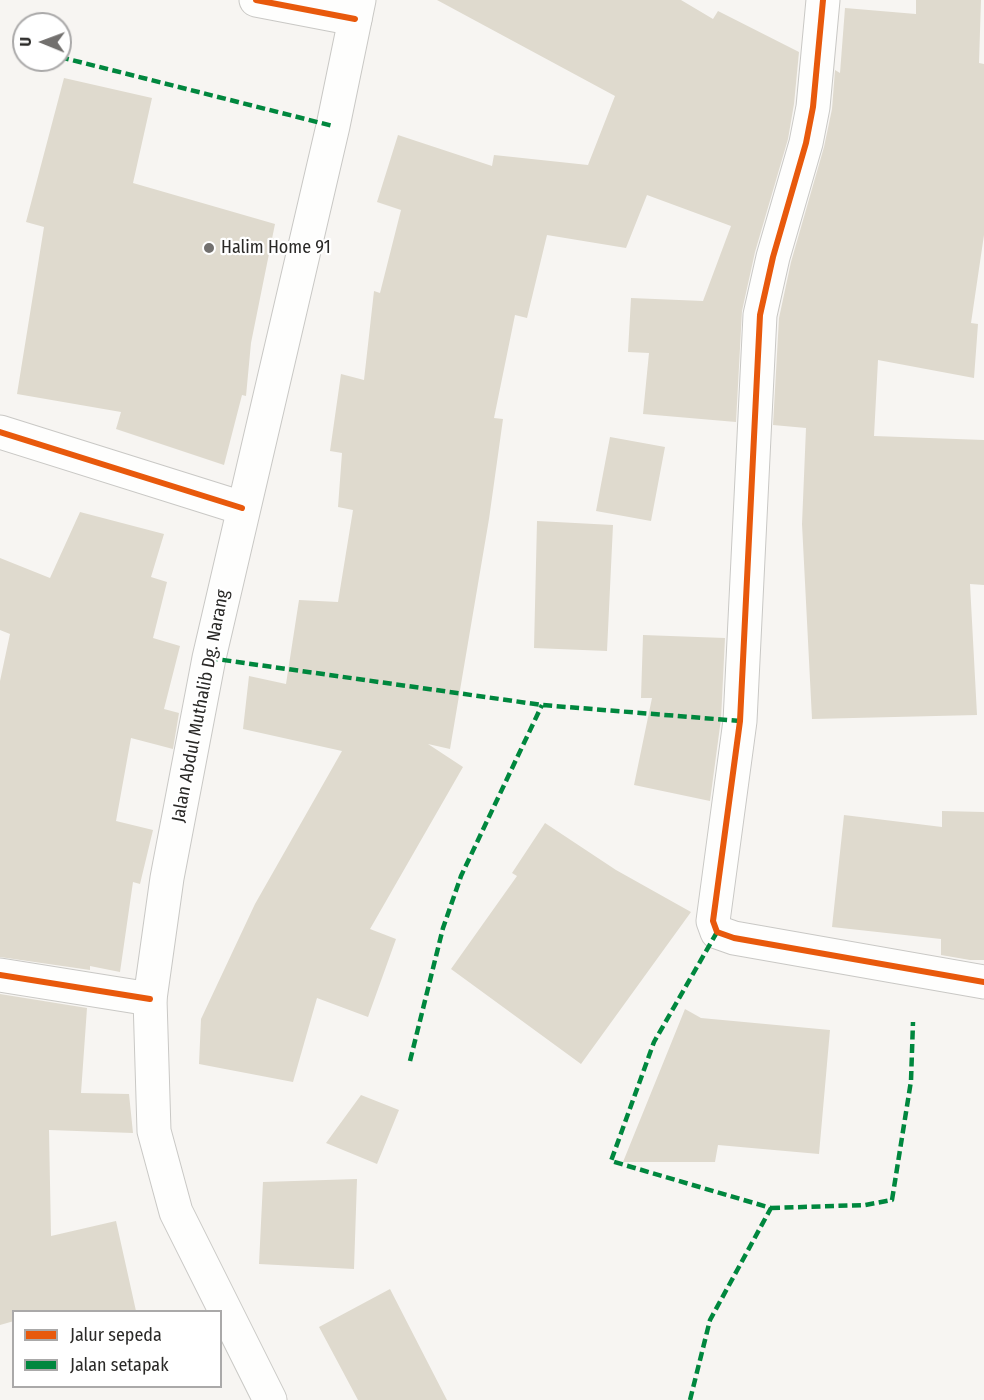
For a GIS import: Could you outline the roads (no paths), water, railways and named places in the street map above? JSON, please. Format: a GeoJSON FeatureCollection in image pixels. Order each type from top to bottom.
{"type":"FeatureCollection","features":[{"type":"Feature","properties":{"kind":"street"},"geometry":{"type":"LineString","coordinates":[[256,0],[356,10]]}},
{"type":"Feature","properties":{"kind":"street"},"geometry":{"type":"LineString","coordinates":[[824,0],[813,107],[806,142],[773,256],[760,315],[740,722],[713,921],[717,932],[734,938],[984,982]]}},
{"type":"Feature","properties":{"kind":"street","name":"Jalan Abdul Muthalib Dg. Narang"},"geometry":{"type":"LineString","coordinates":[[270,1400],[176,1212],[154,1131],[150,999],[167,878],[209,658],[242,508],[333,126],[356,10]]}},
{"type":"Feature","properties":{"kind":"street"},"geometry":{"type":"LineString","coordinates":[[0,432],[242,508]]}},
{"type":"Feature","properties":{"kind":"street"},"geometry":{"type":"LineString","coordinates":[[0,975],[150,999]]}},
{"type":"Feature","properties":{"kind":"place","name":"Halim Home 91"},"geometry":{"type":"Point","coordinates":[209,248]}}]}
